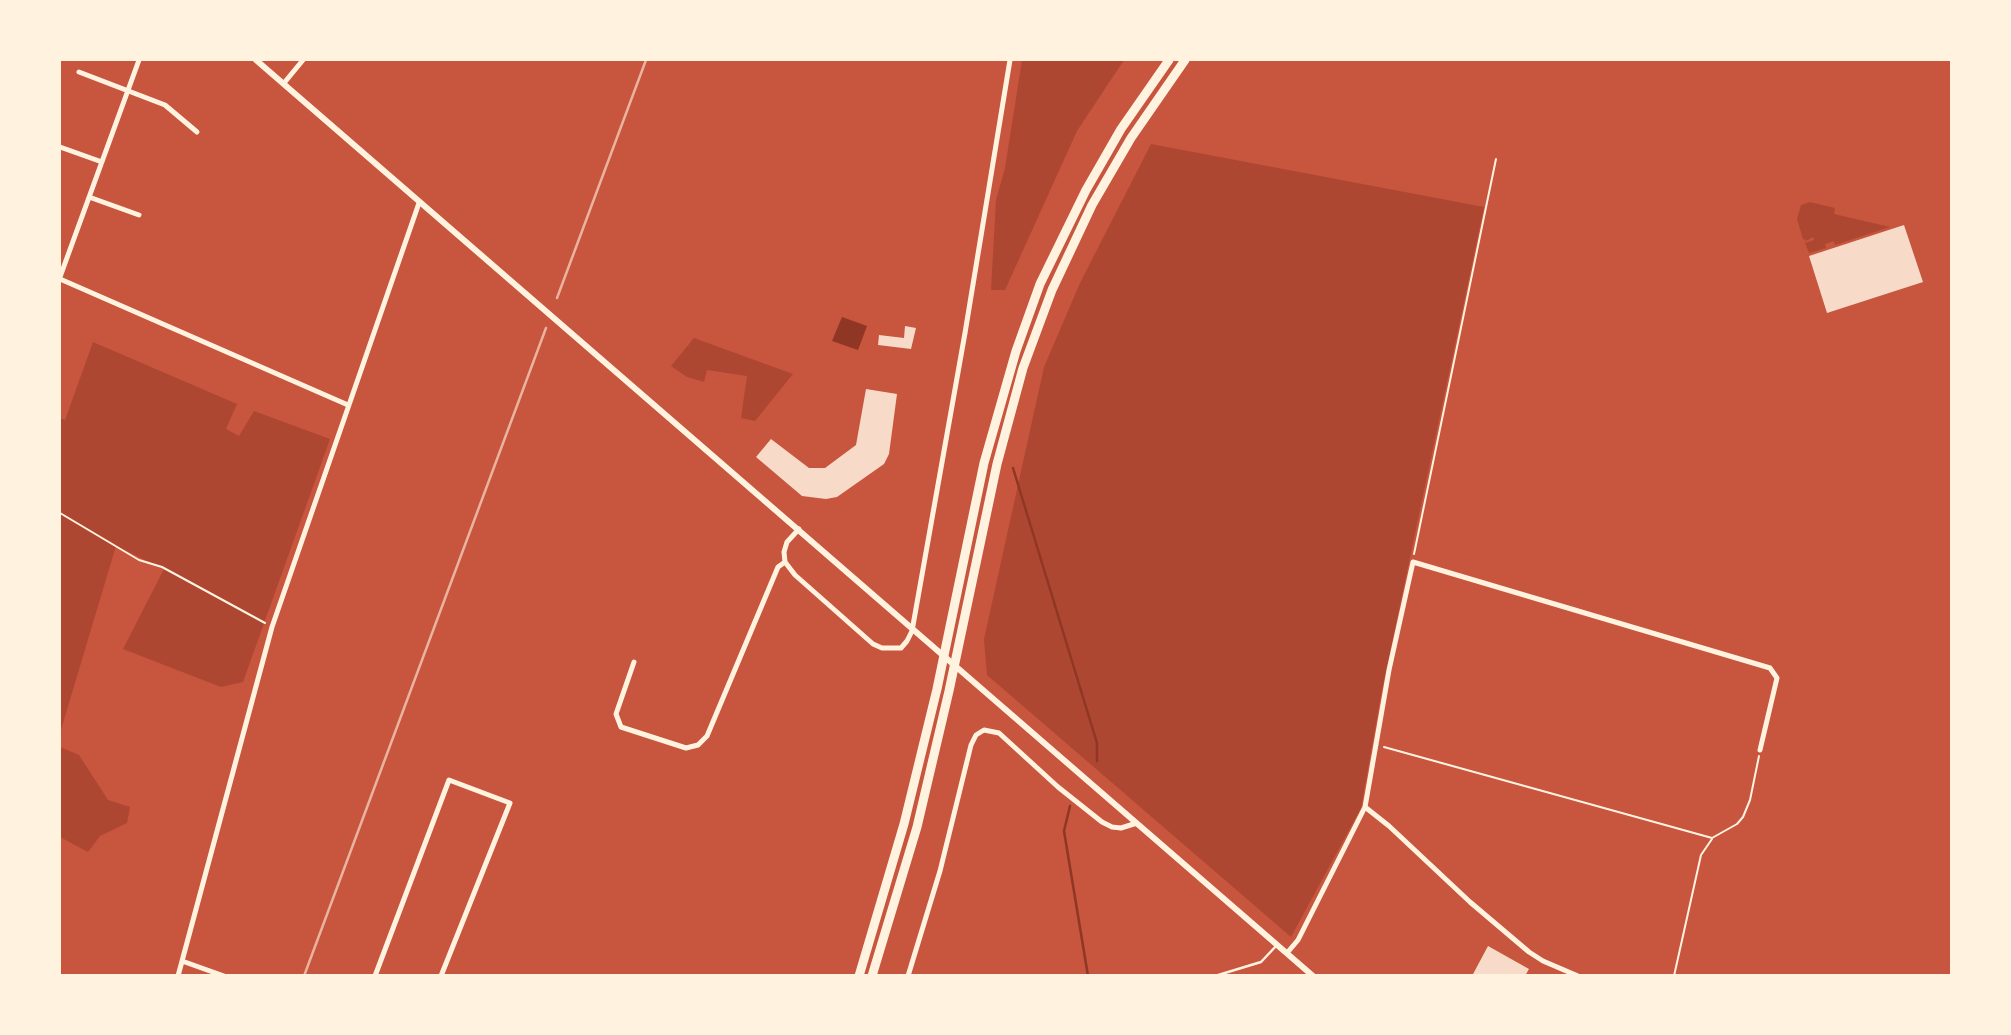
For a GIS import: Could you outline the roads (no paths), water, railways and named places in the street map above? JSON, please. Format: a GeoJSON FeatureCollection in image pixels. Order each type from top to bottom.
{"type":"FeatureCollection","features":[{"type":"Feature","properties":{"kind":"highway"},"geometry":{"type":"LineString","coordinates":[[859,975],[908,812],[984,463],[1016,351],[1040,284],[1086,190],[1126,121],[1169,60]]}},
{"type":"Feature","properties":{"kind":"highway"},"geometry":{"type":"LineString","coordinates":[[872,975],[920,815],[997,464],[1023,368],[1052,290],[1092,205],[1131,138],[1185,60]]}},
{"type":"Feature","properties":{"kind":"street"},"geometry":{"type":"LineString","coordinates":[[139,60],[60,278],[348,405]]}},
{"type":"Feature","properties":{"kind":"street"},"geometry":{"type":"LineString","coordinates":[[256,60],[1313,975]]}},
{"type":"Feature","properties":{"kind":"street"},"geometry":{"type":"LineString","coordinates":[[284,83],[303,60]]}},
{"type":"Feature","properties":{"kind":"street"},"geometry":{"type":"LineString","coordinates":[[799,529],[787,542],[785,562],[810,590],[873,643],[883,648],[901,648],[912,631],[964,342],[1010,60]]}},
{"type":"Feature","properties":{"kind":"street"},"geometry":{"type":"LineString","coordinates":[[79,72],[164,105],[197,132]]}},
{"type":"Feature","properties":{"kind":"street"},"geometry":{"type":"LineString","coordinates":[[60,147],[102,162]]}},
{"type":"Feature","properties":{"kind":"street"},"geometry":{"type":"LineString","coordinates":[[89,197],[139,215]]}},
{"type":"Feature","properties":{"kind":"street"},"geometry":{"type":"LineString","coordinates":[[178,975],[272,627],[419,203]]}},
{"type":"Feature","properties":{"kind":"street"},"geometry":{"type":"LineString","coordinates":[[634,662],[616,714],[621,727],[686,748],[698,745],[707,736],[778,567],[785,562]]}},
{"type":"Feature","properties":{"kind":"street"},"geometry":{"type":"LineString","coordinates":[[1287,953],[1298,940],[1365,807],[1389,670],[1413,562],[1770,668],[1777,678],[1760,750]]}},
{"type":"Feature","properties":{"kind":"street"},"geometry":{"type":"LineString","coordinates":[[908,975],[940,871],[976,735],[984,730],[999,733],[1058,787],[1102,822],[1121,828],[1137,823]]}},
{"type":"Feature","properties":{"kind":"street"},"geometry":{"type":"LineString","coordinates":[[375,975],[449,780],[510,803],[441,975]]}},
{"type":"Feature","properties":{"kind":"street"},"geometry":{"type":"LineString","coordinates":[[1365,807],[1529,952],[1543,961],[1578,975]]}},
{"type":"Feature","properties":{"kind":"street"},"geometry":{"type":"LineString","coordinates":[[182,961],[224,975]]}},
{"type":"Feature","properties":{"kind":"lane"},"geometry":{"type":"LineString","coordinates":[[1215,975],[1261,962],[1277,945]]}},
{"type":"Feature","properties":{"kind":"waterway"},"geometry":{"type":"LineString","coordinates":[[1013,468],[1097,743],[1097,761]]}},
{"type":"Feature","properties":{"kind":"waterway"},"geometry":{"type":"LineString","coordinates":[[1070,806],[1064,831],[1088,976]]}},
{"type":"Feature","properties":{"kind":"railway"},"geometry":{"type":"LineString","coordinates":[[557,298],[646,60]]}},
{"type":"Feature","properties":{"kind":"railway"},"geometry":{"type":"LineString","coordinates":[[304,976],[546,328]]}}]}
